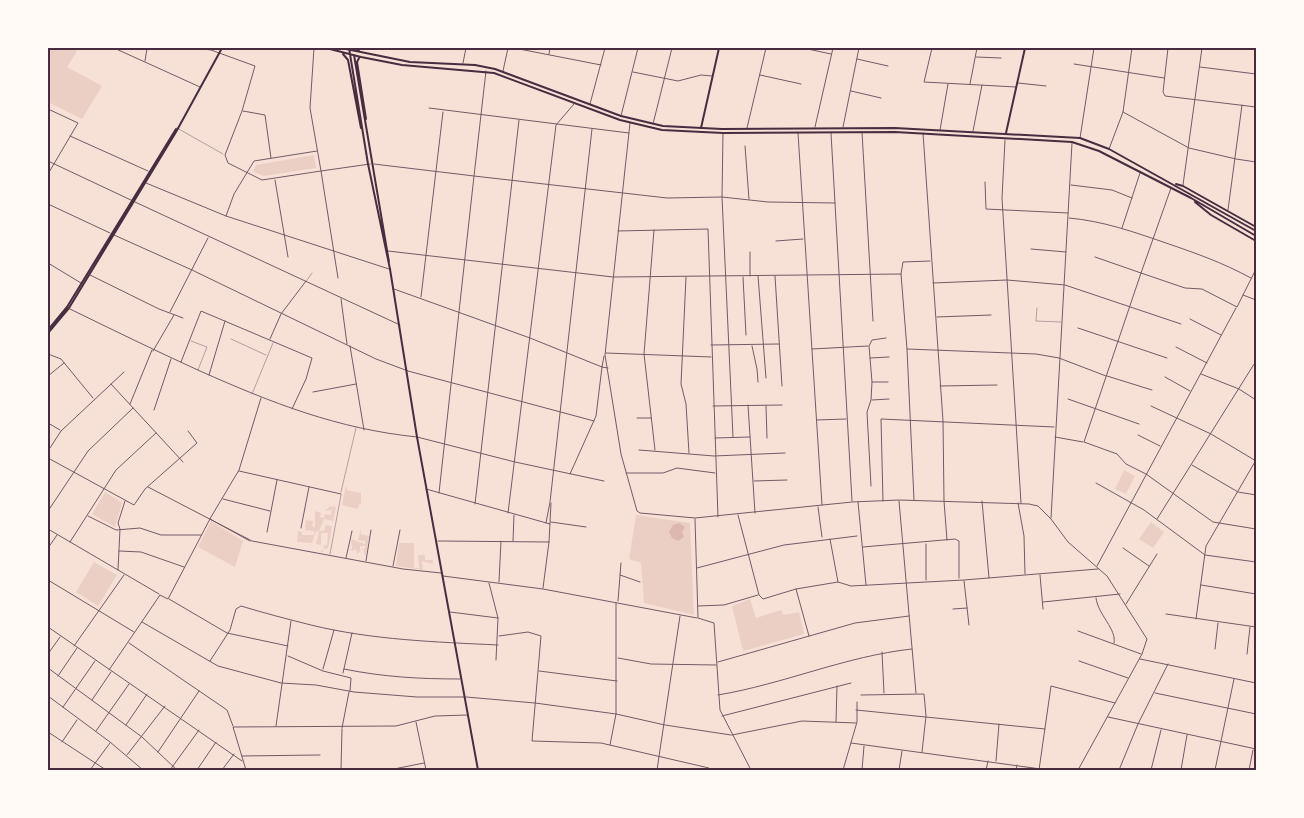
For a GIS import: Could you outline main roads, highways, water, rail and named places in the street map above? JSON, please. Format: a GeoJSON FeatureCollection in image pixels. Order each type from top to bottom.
{"type":"FeatureCollection","features":[{"type":"Feature","properties":{"kind":"main road"},"geometry":{"type":"LineString","coordinates":[[48,332],[68,308],[83,284],[221,54],[222,48]]}},
{"type":"Feature","properties":{"kind":"main road"},"geometry":{"type":"LineString","coordinates":[[326,48],[361,58],[415,66],[486,71],[630,123],[662,130],[723,133],[922,132],[1072,142],[1099,150],[1191,198],[1256,236]]}},
{"type":"Feature","properties":{"kind":"main road"},"geometry":{"type":"LineString","coordinates":[[342,48],[418,63],[484,66],[503,71],[621,116],[653,124],[701,128],[843,127],[973,131],[1080,138],[1109,149],[1256,231]]}},
{"type":"Feature","properties":{"kind":"main road"},"geometry":{"type":"LineString","coordinates":[[353,48],[362,53]]}},
{"type":"Feature","properties":{"kind":"main road"},"geometry":{"type":"LineString","coordinates":[[353,48],[367,129]]}},
{"type":"Feature","properties":{"kind":"main road"},"geometry":{"type":"LineString","coordinates":[[353,48],[363,133]]}},
{"type":"Feature","properties":{"kind":"main road"},"geometry":{"type":"LineString","coordinates":[[700,132],[719,48]]}},
{"type":"Feature","properties":{"kind":"main road"},"geometry":{"type":"LineString","coordinates":[[1005,138],[1025,48]]}},
{"type":"Feature","properties":{"kind":"main road"},"geometry":{"type":"LineString","coordinates":[[342,52],[348,65],[387,251],[426,489],[478,770]]}},
{"type":"Feature","properties":{"kind":"main road"},"geometry":{"type":"LineString","coordinates":[[357,62],[361,58]]}},
{"type":"Feature","properties":{"kind":"main road"},"geometry":{"type":"LineString","coordinates":[[348,65],[352,60],[357,62]]}},
{"type":"Feature","properties":{"kind":"main road"},"geometry":{"type":"LineString","coordinates":[[357,62],[370,164]]}},
{"type":"Feature","properties":{"kind":"main road"},"geometry":{"type":"LineString","coordinates":[[1173,184],[1183,186],[1256,227]]}},
{"type":"Feature","properties":{"kind":"main road"},"geometry":{"type":"LineString","coordinates":[[1191,198],[1211,215],[1256,241]]}}]}
